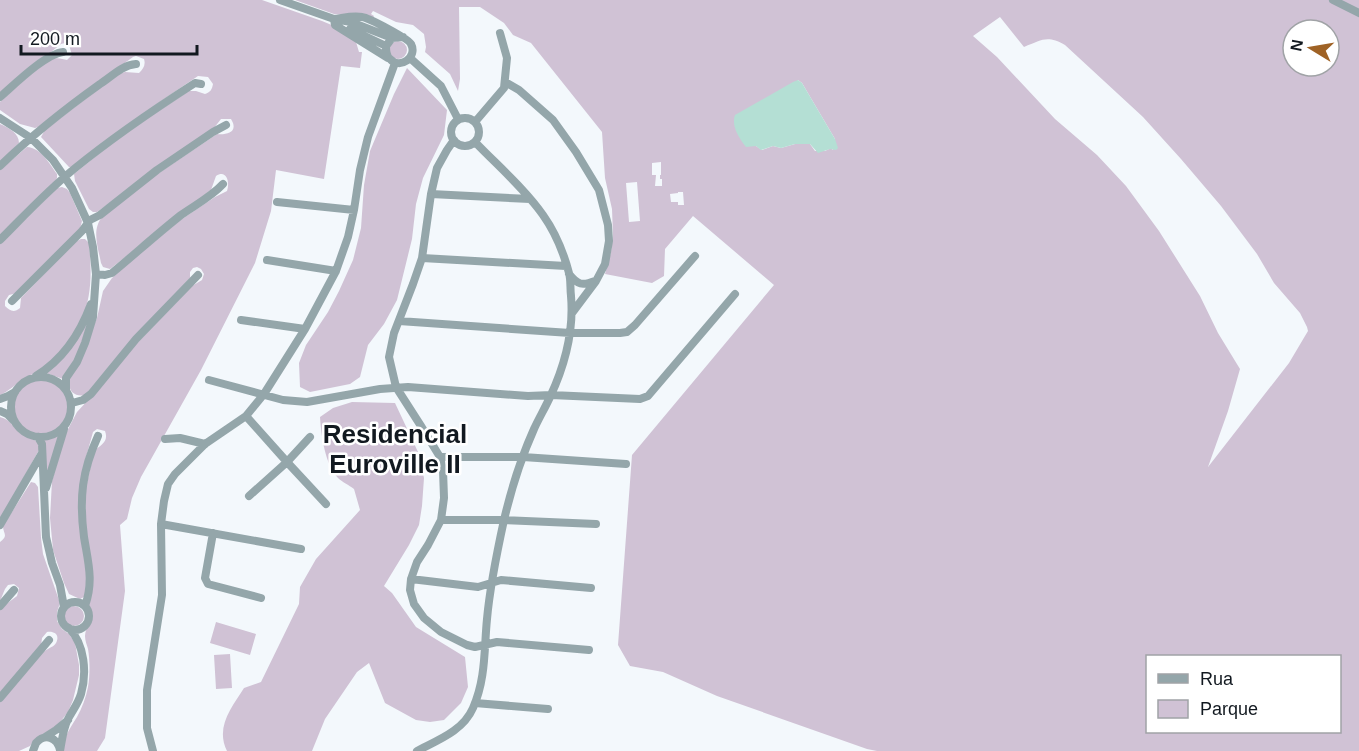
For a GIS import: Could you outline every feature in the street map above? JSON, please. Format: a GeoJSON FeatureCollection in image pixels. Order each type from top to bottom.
{"type":"FeatureCollection","features":[{"type":"Feature","properties":{"kind":"street"},"geometry":{"type":"LineString","coordinates":[[280,0],[349,22],[389,41],[403,37]]}},
{"type":"Feature","properties":{"kind":"street"},"geometry":{"type":"LineString","coordinates":[[1333,0],[1359,13]]}},
{"type":"Feature","properties":{"kind":"street"},"geometry":{"type":"LineString","coordinates":[[362,16],[369,18],[407,39],[413,50],[410,58],[403,63],[392,61],[336,25],[334,19],[349,22],[362,16]]}},
{"type":"Feature","properties":{"kind":"street"},"geometry":{"type":"LineString","coordinates":[[385,27],[389,41],[386,52],[392,61]]}},
{"type":"Feature","properties":{"kind":"street"},"geometry":{"type":"LineString","coordinates":[[475,122],[504,88],[507,58],[500,33]]}},
{"type":"Feature","properties":{"kind":"street"},"geometry":{"type":"LineString","coordinates":[[0,97],[49,57],[63,52]]}},
{"type":"Feature","properties":{"kind":"street"},"geometry":{"type":"LineString","coordinates":[[410,58],[441,86],[458,119]]}},
{"type":"Feature","properties":{"kind":"street"},"geometry":{"type":"LineString","coordinates":[[153,751],[147,728],[147,690],[162,595],[161,524],[168,484],[205,444],[246,416],[264,394],[305,329],[336,272],[348,237],[368,137],[392,61]]}},
{"type":"Feature","properties":{"kind":"street"},"geometry":{"type":"LineString","coordinates":[[0,166],[93,89],[124,67],[136,64]]}},
{"type":"Feature","properties":{"kind":"street"},"geometry":{"type":"LineString","coordinates":[[505,82],[519,90],[553,120],[599,190],[608,225],[609,241],[605,264],[596,281],[572,314]]}},
{"type":"Feature","properties":{"kind":"street"},"geometry":{"type":"LineString","coordinates":[[0,240],[72,170],[160,105],[195,83],[201,84]]}},
{"type":"Feature","properties":{"kind":"street"},"geometry":{"type":"LineString","coordinates":[[466,117],[475,122],[479,130],[475,142],[466,146],[454,140],[451,131],[458,119],[466,117]]}},
{"type":"Feature","properties":{"kind":"street"},"geometry":{"type":"LineString","coordinates":[[0,118],[31,138],[53,160],[72,188],[88,223],[96,274],[92,324],[80,356],[66,378],[66,389]]}},
{"type":"Feature","properties":{"kind":"street"},"geometry":{"type":"LineString","coordinates":[[12,301],[88,223],[157,170],[226,125]]}},
{"type":"Feature","properties":{"kind":"street"},"geometry":{"type":"LineString","coordinates":[[454,140],[437,168],[422,258],[394,333],[389,357],[396,387],[440,457],[443,470],[444,498],[441,520],[417,562],[410,590],[414,604],[424,618],[441,632],[467,645],[475,647],[497,642],[589,650]]}},
{"type":"Feature","properties":{"kind":"street"},"geometry":{"type":"LineString","coordinates":[[475,142],[544,216],[576,283],[586,285],[596,281]]}},
{"type":"Feature","properties":{"kind":"street"},"geometry":{"type":"LineString","coordinates":[[96,274],[112,273],[146,243],[216,192],[223,184]]}},
{"type":"Feature","properties":{"kind":"street"},"geometry":{"type":"LineString","coordinates":[[431,194],[530,199]]}},
{"type":"Feature","properties":{"kind":"street"},"geometry":{"type":"LineString","coordinates":[[278,202],[354,210]]}},
{"type":"Feature","properties":{"kind":"street"},"geometry":{"type":"LineString","coordinates":[[399,321],[570,333],[627,332],[695,256]]}},
{"type":"Feature","properties":{"kind":"street"},"geometry":{"type":"LineString","coordinates":[[422,258],[568,270]]}},
{"type":"Feature","properties":{"kind":"street"},"geometry":{"type":"LineString","coordinates":[[267,260],[336,272]]}},
{"type":"Feature","properties":{"kind":"street"},"geometry":{"type":"LineString","coordinates":[[417,751],[459,728],[468,718],[480,688],[484,668],[491,584],[504,520],[523,457],[534,428],[551,395],[569,344],[572,314],[568,270]]}},
{"type":"Feature","properties":{"kind":"street"},"geometry":{"type":"LineString","coordinates":[[72,402],[83,400],[91,394],[136,339],[198,275]]}},
{"type":"Feature","properties":{"kind":"street"},"geometry":{"type":"LineString","coordinates":[[209,380],[283,400],[307,402],[396,387],[528,396],[640,399],[648,396],[735,294]]}},
{"type":"Feature","properties":{"kind":"street"},"geometry":{"type":"LineString","coordinates":[[0,399],[15,392],[25,381],[50,366],[72,344],[95,296]]}},
{"type":"Feature","properties":{"kind":"street"},"geometry":{"type":"LineString","coordinates":[[241,320],[305,329]]}},
{"type":"Feature","properties":{"kind":"street"},"geometry":{"type":"LineString","coordinates":[[32,378],[45,376],[57,380],[66,389],[72,402],[70,418],[65,426],[44,491]]}},
{"type":"Feature","properties":{"kind":"street"},"geometry":{"type":"LineString","coordinates":[[14,421],[11,405],[15,392]]}},
{"type":"Feature","properties":{"kind":"street"},"geometry":{"type":"LineString","coordinates":[[0,411],[7,414],[26,434],[38,437],[53,435],[65,426]]}},
{"type":"Feature","properties":{"kind":"street"},"geometry":{"type":"LineString","coordinates":[[246,416],[326,504]]}},
{"type":"Feature","properties":{"kind":"street"},"geometry":{"type":"LineString","coordinates":[[60,751],[68,719],[78,702],[84,672],[81,648],[88,616],[85,606],[91,579],[82,515],[82,492],[85,468],[98,436]]}},
{"type":"Feature","properties":{"kind":"street"},"geometry":{"type":"LineString","coordinates":[[38,437],[43,451],[46,537],[60,585],[64,607],[61,617],[63,624],[74,633],[81,648]]}},
{"type":"Feature","properties":{"kind":"street"},"geometry":{"type":"LineString","coordinates":[[249,496],[287,462],[310,437]]}},
{"type":"Feature","properties":{"kind":"street"},"geometry":{"type":"LineString","coordinates":[[165,439],[180,438],[205,444]]}},
{"type":"Feature","properties":{"kind":"street"},"geometry":{"type":"LineString","coordinates":[[0,525],[43,451]]}},
{"type":"Feature","properties":{"kind":"street"},"geometry":{"type":"LineString","coordinates":[[440,457],[523,457],[626,464]]}},
{"type":"Feature","properties":{"kind":"street"},"geometry":{"type":"LineString","coordinates":[[26,480],[34,480],[44,491]]}},
{"type":"Feature","properties":{"kind":"street"},"geometry":{"type":"LineString","coordinates":[[441,520],[596,524]]}},
{"type":"Feature","properties":{"kind":"street"},"geometry":{"type":"LineString","coordinates":[[161,524],[301,549]]}},
{"type":"Feature","properties":{"kind":"street"},"geometry":{"type":"LineString","coordinates":[[213,533],[205,578],[208,584],[261,598]]}},
{"type":"Feature","properties":{"kind":"street"},"geometry":{"type":"LineString","coordinates":[[411,579],[478,587],[501,580],[591,588]]}},
{"type":"Feature","properties":{"kind":"street"},"geometry":{"type":"LineString","coordinates":[[60,585],[75,602]]}},
{"type":"Feature","properties":{"kind":"street"},"geometry":{"type":"LineString","coordinates":[[0,606],[14,590]]}},
{"type":"Feature","properties":{"kind":"street"},"geometry":{"type":"LineString","coordinates":[[64,607],[75,602],[85,606]]}},
{"type":"Feature","properties":{"kind":"street"},"geometry":{"type":"LineString","coordinates":[[69,628],[77,629],[84,626]]}},
{"type":"Feature","properties":{"kind":"street"},"geometry":{"type":"LineString","coordinates":[[0,698],[48,640]]}},
{"type":"Feature","properties":{"kind":"street"},"geometry":{"type":"LineString","coordinates":[[475,703],[548,709]]}},
{"type":"Feature","properties":{"kind":"street"},"geometry":{"type":"LineString","coordinates":[[31,749],[38,740],[68,719]]}},
{"type":"Feature","properties":{"kind":"street"},"geometry":{"type":"LineString","coordinates":[[45,737],[56,740],[60,751]]}},
{"type":"Feature","properties":{"kind":"green space"},"geometry":{"type":"Polygon","coordinates":[[[0,0],[262,0],[334,26],[356,42],[359,52],[362,52],[360,68],[341,66],[324,179],[276,170],[271,211],[255,263],[201,370],[141,477],[132,498],[127,519],[120,525],[125,591],[105,738],[97,751],[63,751],[66,737],[81,710],[88,687],[89,658],[85,636],[91,614],[88,605],[87,583],[84,597],[80,599],[69,594],[53,550],[50,518],[52,481],[65,435],[77,412],[134,346],[192,286],[202,280],[204,274],[201,269],[193,268],[190,278],[86,395],[73,393],[69,380],[97,318],[103,291],[112,278],[179,221],[227,191],[227,178],[223,174],[216,176],[211,190],[110,269],[103,267],[101,263],[96,238],[97,227],[103,216],[147,181],[217,134],[231,132],[234,127],[231,119],[221,119],[214,128],[97,212],[93,212],[89,209],[75,181],[74,174],[122,135],[189,91],[205,94],[211,90],[213,84],[208,77],[198,76],[69,167],[41,137],[45,130],[118,74],[139,73],[144,67],[144,59],[133,57],[44,125],[35,128],[20,124],[0,110],[0,102],[48,61],[56,58],[67,60],[72,55],[69,45],[61,44],[0,93],[0,0]],[[97,429],[93,432],[83,468],[86,543],[85,492],[94,451],[104,443],[106,438],[105,431],[97,429]]]}},
{"type":"Feature","properties":{"kind":"green space"},"geometry":{"type":"Polygon","coordinates":[[[295,0],[1359,0],[1359,751],[877,751],[717,696],[663,672],[630,666],[618,645],[632,455],[774,285],[693,216],[665,249],[664,276],[652,283],[605,274],[613,235],[612,209],[605,178],[602,132],[531,43],[513,35],[504,23],[480,7],[459,7],[460,79],[458,91],[450,74],[425,52],[424,34],[413,25],[396,22],[373,11],[371,14],[373,18],[334,14],[295,0]],[[1000,17],[973,36],[997,57],[1055,119],[1097,155],[1126,186],[1159,231],[1200,296],[1218,333],[1240,369],[1208,467],[1289,363],[1308,331],[1307,327],[1300,313],[1274,283],[1257,254],[1221,206],[1143,117],[1065,45],[1049,39],[1024,47],[1000,17]],[[798,80],[756,146],[762,150],[773,146],[781,148],[795,144],[810,144],[815,151],[825,151],[831,148],[833,150],[835,139],[798,80]],[[661,162],[652,163],[652,175],[656,175],[655,186],[662,186],[661,162]],[[637,182],[626,183],[629,222],[640,221],[637,182]],[[683,192],[670,194],[671,202],[684,205],[683,192]]]}},
{"type":"Feature","properties":{"kind":"green space"},"geometry":{"type":"Polygon","coordinates":[[[394,41],[402,41],[407,46],[405,57],[394,59],[389,54],[389,46],[394,41]]]}},
{"type":"Feature","properties":{"kind":"green space"},"geometry":{"type":"Polygon","coordinates":[[[407,68],[447,110],[444,135],[423,178],[416,204],[412,239],[397,300],[384,324],[368,345],[360,377],[350,384],[310,392],[300,387],[299,363],[306,345],[328,312],[353,260],[361,228],[364,185],[370,151],[407,68]]]}},
{"type":"Feature","properties":{"kind":"green space"},"geometry":{"type":"Polygon","coordinates":[[[0,124],[15,134],[19,143],[0,163],[0,124]]]}},
{"type":"Feature","properties":{"kind":"green space"},"geometry":{"type":"Polygon","coordinates":[[[27,147],[36,150],[44,157],[57,174],[57,178],[0,237],[0,170],[27,147]]]}},
{"type":"Feature","properties":{"kind":"green space"},"geometry":{"type":"Polygon","coordinates":[[[62,187],[70,193],[82,221],[80,229],[17,293],[9,295],[5,306],[12,311],[20,308],[21,298],[75,242],[85,239],[89,243],[90,261],[86,308],[73,335],[50,362],[0,395],[0,244],[57,188],[62,187]]]}},
{"type":"Feature","properties":{"kind":"green space"},"geometry":{"type":"Polygon","coordinates":[[[90,314],[78,355],[63,379],[46,373],[90,314]]]}},
{"type":"Feature","properties":{"kind":"green space"},"geometry":{"type":"Polygon","coordinates":[[[36,380],[46,380],[56,384],[64,392],[68,407],[64,422],[56,430],[46,434],[36,434],[26,430],[18,422],[14,412],[14,402],[18,392],[26,384],[36,380]]]}},
{"type":"Feature","properties":{"kind":"green space"},"geometry":{"type":"Polygon","coordinates":[[[352,402],[395,403],[418,452],[424,478],[419,525],[384,586],[392,593],[416,627],[465,657],[468,687],[461,703],[444,720],[430,722],[416,720],[385,703],[369,663],[357,672],[325,719],[312,751],[227,751],[223,734],[230,710],[244,688],[261,682],[299,604],[300,587],[316,559],[360,510],[354,489],[338,478],[330,465],[320,417],[333,408],[352,402]]]}},
{"type":"Feature","properties":{"kind":"green space"},"geometry":{"type":"Polygon","coordinates":[[[0,417],[20,433],[39,443],[39,450],[0,520],[0,417]]]}},
{"type":"Feature","properties":{"kind":"green space"},"geometry":{"type":"Polygon","coordinates":[[[59,436],[45,481],[44,440],[59,436]]]}},
{"type":"Feature","properties":{"kind":"green space"},"geometry":{"type":"Polygon","coordinates":[[[31,482],[38,487],[43,554],[60,603],[57,621],[75,643],[79,675],[68,712],[57,726],[35,739],[30,746],[19,751],[0,751],[0,702],[43,652],[55,645],[57,638],[54,633],[47,632],[42,638],[41,646],[0,693],[0,610],[17,596],[19,588],[14,584],[8,585],[0,601],[0,542],[5,536],[3,526],[31,482]]]}},
{"type":"Feature","properties":{"kind":"green space"},"geometry":{"type":"Polygon","coordinates":[[[74,606],[81,609],[84,616],[81,623],[74,626],[67,623],[64,616],[67,609],[74,606]]]}},
{"type":"Feature","properties":{"kind":"green space"},"geometry":{"type":"Polygon","coordinates":[[[216,622],[256,634],[250,655],[210,643],[216,622]]]}},
{"type":"Feature","properties":{"kind":"green space"},"geometry":{"type":"Polygon","coordinates":[[[230,654],[232,688],[216,689],[214,655],[230,654]]]}},
{"type":"Feature","properties":{"kind":"shaded area"},"geometry":{"type":"Polygon","coordinates":[[[798,80],[835,139],[838,148],[818,153],[810,144],[795,144],[781,148],[773,146],[761,150],[756,146],[746,147],[735,128],[735,115],[798,80]]]}},
{"type":"Feature","properties":{"kind":"district","name":"Residencial Euroville II"},"geometry":{"type":"Point","coordinates":[395,448]}}]}
